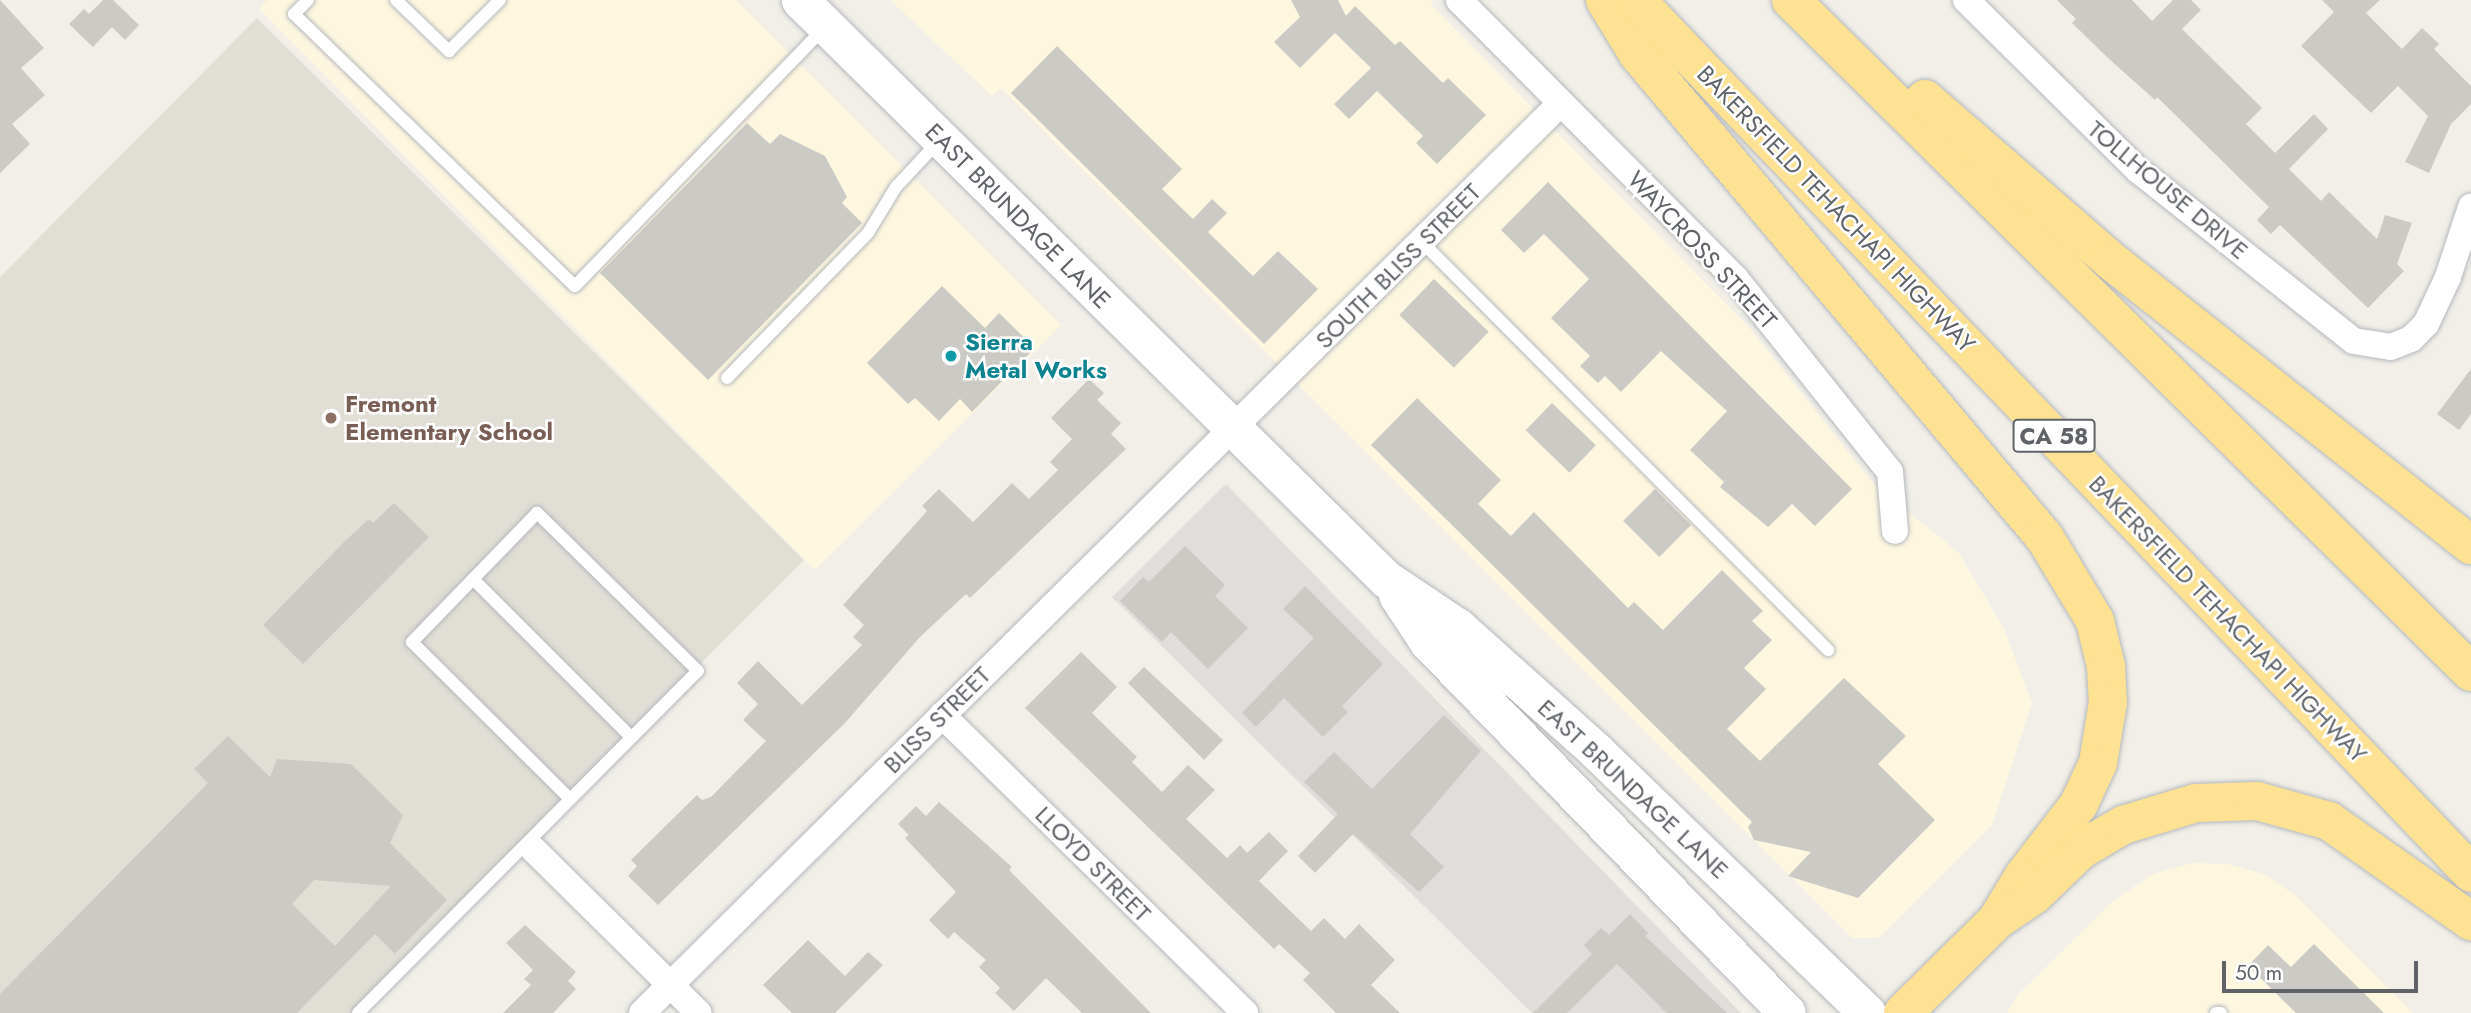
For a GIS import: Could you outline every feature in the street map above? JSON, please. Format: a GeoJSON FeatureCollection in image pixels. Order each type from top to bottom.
{"type":"FeatureCollection","features":[{"type":"Feature","properties":{"kind":"highway"},"geometry":{"type":"LineString","coordinates":[[1605,0],[1638,54],[2045,538],[2095,621],[2106,666],[2108,702],[2098,764],[2079,804],[2023,877],[1997,920]]}},
{"type":"Feature","properties":{"kind":"highway","name":"BAKERSFIELD TEHACHAPI HIGHWAY"},"geometry":{"type":"LineString","coordinates":[[1636,0],[2471,873]]}},
{"type":"Feature","properties":{"kind":"highway"},"geometry":{"type":"LineString","coordinates":[[1791,0],[2471,671]]}},
{"type":"Feature","properties":{"kind":"highway"},"geometry":{"type":"LineString","coordinates":[[1810,0],[2110,260],[2471,545]]}},
{"type":"Feature","properties":{"kind":"highway"},"geometry":{"type":"LineString","coordinates":[[1903,1013],[1997,920],[2034,894],[2082,849],[2123,825],[2156,812],[2222,801],[2257,801],[2329,821],[2471,921]]}},
{"type":"Feature","properties":{"kind":"main road","name":"EAST BRUNDAGE LANE"},"geometry":{"type":"LineString","coordinates":[[800,0],[1386,579],[1458,628],[1597,751],[1867,1013]]}},
{"type":"Feature","properties":{"kind":"main road","name":"EAST BRUNDAGE LANE"},"geometry":{"type":"LineString","coordinates":[[1386,579],[1428,642],[1787,1013]]}},
{"type":"Feature","properties":{"kind":"street","name":"WAYCROSS STREET"},"geometry":{"type":"LineString","coordinates":[[1458,0],[1736,279],[1890,472],[1895,531]]}},
{"type":"Feature","properties":{"kind":"street","name":"TOLLHOUSE DRIVE"},"geometry":{"type":"LineString","coordinates":[[1966,0],[2138,170],[2354,341],[2391,347],[2411,339],[2426,324],[2448,276],[2471,207]]}},
{"type":"Feature","properties":{"kind":"street","name":"SOUTH BLISS STREET"},"geometry":{"type":"LineString","coordinates":[[1234,429],[1561,103]]}},
{"type":"Feature","properties":{"kind":"street","name":"BLISS STREET"},"geometry":{"type":"LineString","coordinates":[[642,1013],[1234,429]]}},
{"type":"Feature","properties":{"kind":"street","name":"LLOYD STREET"},"geometry":{"type":"LineString","coordinates":[[942,715],[1245,1013]]}},
{"type":"Feature","properties":{"kind":"street"},"geometry":{"type":"LineString","coordinates":[[533,849],[699,1013]]}},
{"type":"Feature","properties":{"kind":"lane"},"geometry":{"type":"LineString","coordinates":[[308,0],[294,14],[575,286],[735,116],[826,26]]}},
{"type":"Feature","properties":{"kind":"lane"},"geometry":{"type":"LineString","coordinates":[[397,0],[449,51],[500,0]]}},
{"type":"Feature","properties":{"kind":"lane"},"geometry":{"type":"LineString","coordinates":[[727,378],[868,233],[896,187],[940,139]]}},
{"type":"Feature","properties":{"kind":"lane"},"geometry":{"type":"LineString","coordinates":[[1422,242],[1828,649]]}},
{"type":"Feature","properties":{"kind":"lane"},"geometry":{"type":"LineString","coordinates":[[358,1013],[698,671],[537,513],[412,642],[569,798]]}},
{"type":"Feature","properties":{"kind":"lane"},"geometry":{"type":"LineString","coordinates":[[473,579],[631,737]]}},
{"type":"Feature","properties":{"kind":"lane"},"geometry":{"type":"LineString","coordinates":[[2216,1013],[2221,1013]]}},
{"type":"Feature","properties":{"kind":"shaded area"},"geometry":{"type":"Polygon","coordinates":[[[267,0],[736,0],[1061,325],[815,570],[259,9],[267,0]]]}},
{"type":"Feature","properties":{"kind":"shaded area"},"geometry":{"type":"Polygon","coordinates":[[[890,0],[1431,0],[1433,7],[1748,326],[1872,482],[1959,553],[2004,629],[2032,703],[1992,825],[1879,938],[1852,938],[1001,88],[992,96],[890,0]]]}},
{"type":"Feature","properties":{"kind":"shaded area","name":"Fremont Elementary School"},"geometry":{"type":"Polygon","coordinates":[[[257,18],[804,560],[352,1013],[0,1013],[0,277],[257,18]]]}},
{"type":"Feature","properties":{"kind":"shaded area"},"geometry":{"type":"Polygon","coordinates":[[[1226,484],[1741,1013],[1532,1013],[1112,597],[1226,484]]]}},
{"type":"Feature","properties":{"kind":"shaded area"},"geometry":{"type":"Polygon","coordinates":[[[2191,863],[2228,864],[2264,874],[2295,895],[2413,1013],[2007,1013],[2018,995],[2113,901],[2153,874],[2191,863]]]}},
{"type":"Feature","properties":{"kind":"building"},"geometry":{"type":"Polygon","coordinates":[[[0,0],[44,48],[21,68],[45,95],[12,124],[30,144],[0,173],[0,0]]]}},
{"type":"Feature","properties":{"kind":"building"},"geometry":{"type":"Polygon","coordinates":[[[103,0],[113,0],[139,25],[125,40],[112,27],[93,47],[69,24],[84,9],[89,14],[103,0]]]}},
{"type":"Feature","properties":{"kind":"building"},"geometry":{"type":"Polygon","coordinates":[[[1291,0],[1338,0],[1346,16],[1355,6],[1395,45],[1400,41],[1443,83],[1448,78],[1486,115],[1437,164],[1416,143],[1423,136],[1377,91],[1349,119],[1334,104],[1371,68],[1335,33],[1300,68],[1274,42],[1300,17],[1291,0]]]}},
{"type":"Feature","properties":{"kind":"building"},"geometry":{"type":"Polygon","coordinates":[[[2057,0],[2132,0],[2152,21],[2173,0],[2191,0],[2201,10],[2182,29],[2262,108],[2246,124],[2275,153],[2314,114],[2328,129],[2289,169],[2321,201],[2329,192],[2377,239],[2385,215],[2412,223],[2397,264],[2404,271],[2368,308],[2280,225],[2271,234],[2257,220],[2269,207],[2157,97],[2155,100],[2072,23],[2076,19],[2057,0]]]}},
{"type":"Feature","properties":{"kind":"building"},"geometry":{"type":"Polygon","coordinates":[[[2322,0],[2380,0],[2366,13],[2402,49],[2422,28],[2439,44],[2434,49],[2471,86],[2471,104],[2451,124],[2429,173],[2405,162],[2428,116],[2398,86],[2371,113],[2301,46],[2334,12],[2322,0]]]}},
{"type":"Feature","properties":{"kind":"building"},"geometry":{"type":"Polygon","coordinates":[[[1057,46],[1182,169],[1162,189],[1193,219],[1212,199],[1227,213],[1208,232],[1253,276],[1278,251],[1318,289],[1264,344],[1011,93],[1057,46]]]}},
{"type":"Feature","properties":{"kind":"building"},"geometry":{"type":"Polygon","coordinates":[[[747,123],[770,144],[780,134],[825,156],[847,197],[842,203],[862,223],[708,380],[600,273],[747,123]]]}},
{"type":"Feature","properties":{"kind":"building"},"geometry":{"type":"Polygon","coordinates":[[[1548,182],[1852,489],[1815,526],[1792,504],[1768,527],[1720,487],[1724,482],[1690,450],[1727,411],[1661,351],[1621,392],[1605,376],[1598,383],[1580,366],[1590,356],[1551,318],[1589,279],[1544,234],[1524,253],[1501,230],[1548,182]]]}},
{"type":"Feature","properties":{"kind":"building"},"geometry":{"type":"Polygon","coordinates":[[[1434,279],[1489,332],[1454,368],[1399,315],[1434,279]]]}},
{"type":"Feature","properties":{"kind":"building","name":"Sierra Metal Works"},"geometry":{"type":"Polygon","coordinates":[[[942,286],[985,328],[999,313],[1035,348],[972,412],[960,399],[939,421],[915,398],[908,404],[867,363],[942,286]]]}},
{"type":"Feature","properties":{"kind":"building"},"geometry":{"type":"Polygon","coordinates":[[[2471,369],[2471,414],[2459,430],[2437,414],[2471,369]]]}},
{"type":"Feature","properties":{"kind":"building"},"geometry":{"type":"Polygon","coordinates":[[[1089,379],[1104,393],[1097,400],[1121,423],[1111,434],[1126,449],[970,598],[966,594],[920,637],[845,723],[658,905],[628,876],[637,866],[631,860],[697,795],[702,800],[711,797],[766,741],[743,720],[758,704],[737,683],[758,661],[802,705],[862,645],[853,637],[864,625],[843,605],[927,511],[922,506],[939,489],[973,522],[1012,483],[1029,499],[1058,470],[1050,462],[1072,439],[1051,418],[1089,379]]]}},
{"type":"Feature","properties":{"kind":"building"},"geometry":{"type":"Polygon","coordinates":[[[1417,398],[1501,480],[1478,504],[1511,536],[1534,512],[1628,608],[1634,602],[1663,630],[1722,570],[1763,611],[1752,621],[1772,640],[1744,668],[1766,689],[1727,729],[1760,761],[1844,678],[1906,736],[1878,764],[1935,820],[1858,898],[1788,876],[1811,852],[1754,840],[1748,827],[1752,822],[1371,445],[1417,398]]]}},
{"type":"Feature","properties":{"kind":"building"},"geometry":{"type":"Polygon","coordinates":[[[1552,403],[1596,445],[1569,473],[1526,430],[1552,403]]]}},
{"type":"Feature","properties":{"kind":"building"},"geometry":{"type":"Polygon","coordinates":[[[1655,489],[1691,525],[1659,557],[1623,521],[1655,489]]]}},
{"type":"Feature","properties":{"kind":"building"},"geometry":{"type":"Polygon","coordinates":[[[394,503],[429,537],[303,664],[263,625],[346,540],[369,519],[373,523],[394,503]]]}},
{"type":"Feature","properties":{"kind":"building"},"geometry":{"type":"Polygon","coordinates":[[[1185,546],[1225,585],[1215,596],[1248,628],[1208,669],[1171,632],[1162,642],[1120,601],[1143,577],[1149,582],[1185,546]]]}},
{"type":"Feature","properties":{"kind":"building"},"geometry":{"type":"Polygon","coordinates":[[[1305,586],[1383,664],[1342,706],[1348,712],[1323,737],[1284,698],[1256,727],[1242,713],[1314,638],[1283,609],[1305,586]]]}},
{"type":"Feature","properties":{"kind":"building"},"geometry":{"type":"Polygon","coordinates":[[[1081,652],[1117,687],[1092,713],[1137,757],[1132,762],[1162,792],[1188,765],[1215,790],[1186,819],[1227,858],[1240,845],[1247,853],[1269,832],[1288,851],[1259,881],[1311,931],[1324,918],[1345,939],[1359,924],[1395,960],[1371,985],[1400,1013],[1336,1013],[1303,980],[1310,973],[1279,944],[1274,949],[1025,708],[1081,652]]]}},
{"type":"Feature","properties":{"kind":"building"},"geometry":{"type":"Polygon","coordinates":[[[1144,667],[1223,740],[1204,760],[1128,683],[1144,667]]]}},
{"type":"Feature","properties":{"kind":"building"},"geometry":{"type":"Polygon","coordinates":[[[1444,715],[1481,751],[1410,834],[1444,867],[1419,892],[1353,834],[1315,873],[1298,856],[1338,814],[1304,782],[1334,752],[1372,789],[1444,715]]]}},
{"type":"Feature","properties":{"kind":"building"},"geometry":{"type":"Polygon","coordinates":[[[228,736],[270,777],[277,759],[351,764],[403,815],[390,843],[447,900],[395,954],[375,934],[297,1013],[0,1013],[0,994],[208,783],[194,769],[228,736]],[[314,880],[292,904],[335,946],[391,886],[314,880]]]}},
{"type":"Feature","properties":{"kind":"building"},"geometry":{"type":"Polygon","coordinates":[[[939,802],[1012,867],[1009,870],[1151,1013],[1082,1013],[1046,978],[1014,1011],[995,993],[1000,988],[979,967],[986,960],[954,932],[948,939],[929,920],[956,892],[905,838],[909,835],[898,824],[916,806],[926,816],[939,802]]]}},
{"type":"Feature","properties":{"kind":"building"},"geometry":{"type":"Polygon","coordinates":[[[1630,914],[1648,933],[1645,936],[1727,1013],[1667,1013],[1617,964],[1567,1013],[1533,1013],[1592,954],[1584,945],[1601,928],[1609,935],[1630,914]]]}},
{"type":"Feature","properties":{"kind":"building"},"geometry":{"type":"Polygon","coordinates":[[[525,925],[576,972],[568,981],[576,989],[553,1013],[503,1013],[531,985],[524,979],[533,970],[506,943],[525,925]]]}},
{"type":"Feature","properties":{"kind":"building"},"geometry":{"type":"Polygon","coordinates":[[[808,940],[845,976],[868,952],[883,965],[835,1013],[792,1013],[763,985],[808,940]]]}},
{"type":"Feature","properties":{"kind":"building"},"geometry":{"type":"Polygon","coordinates":[[[2314,944],[2384,1013],[2296,1013],[2248,966],[2268,945],[2291,967],[2314,944]]]}},
{"type":"Feature","properties":{"kind":"place","name":"Sierra Metal Works"},"geometry":{"type":"Point","coordinates":[951,356]}},
{"type":"Feature","properties":{"kind":"place","name":"Fremont Elementary School"},"geometry":{"type":"Point","coordinates":[331,418]}}]}
